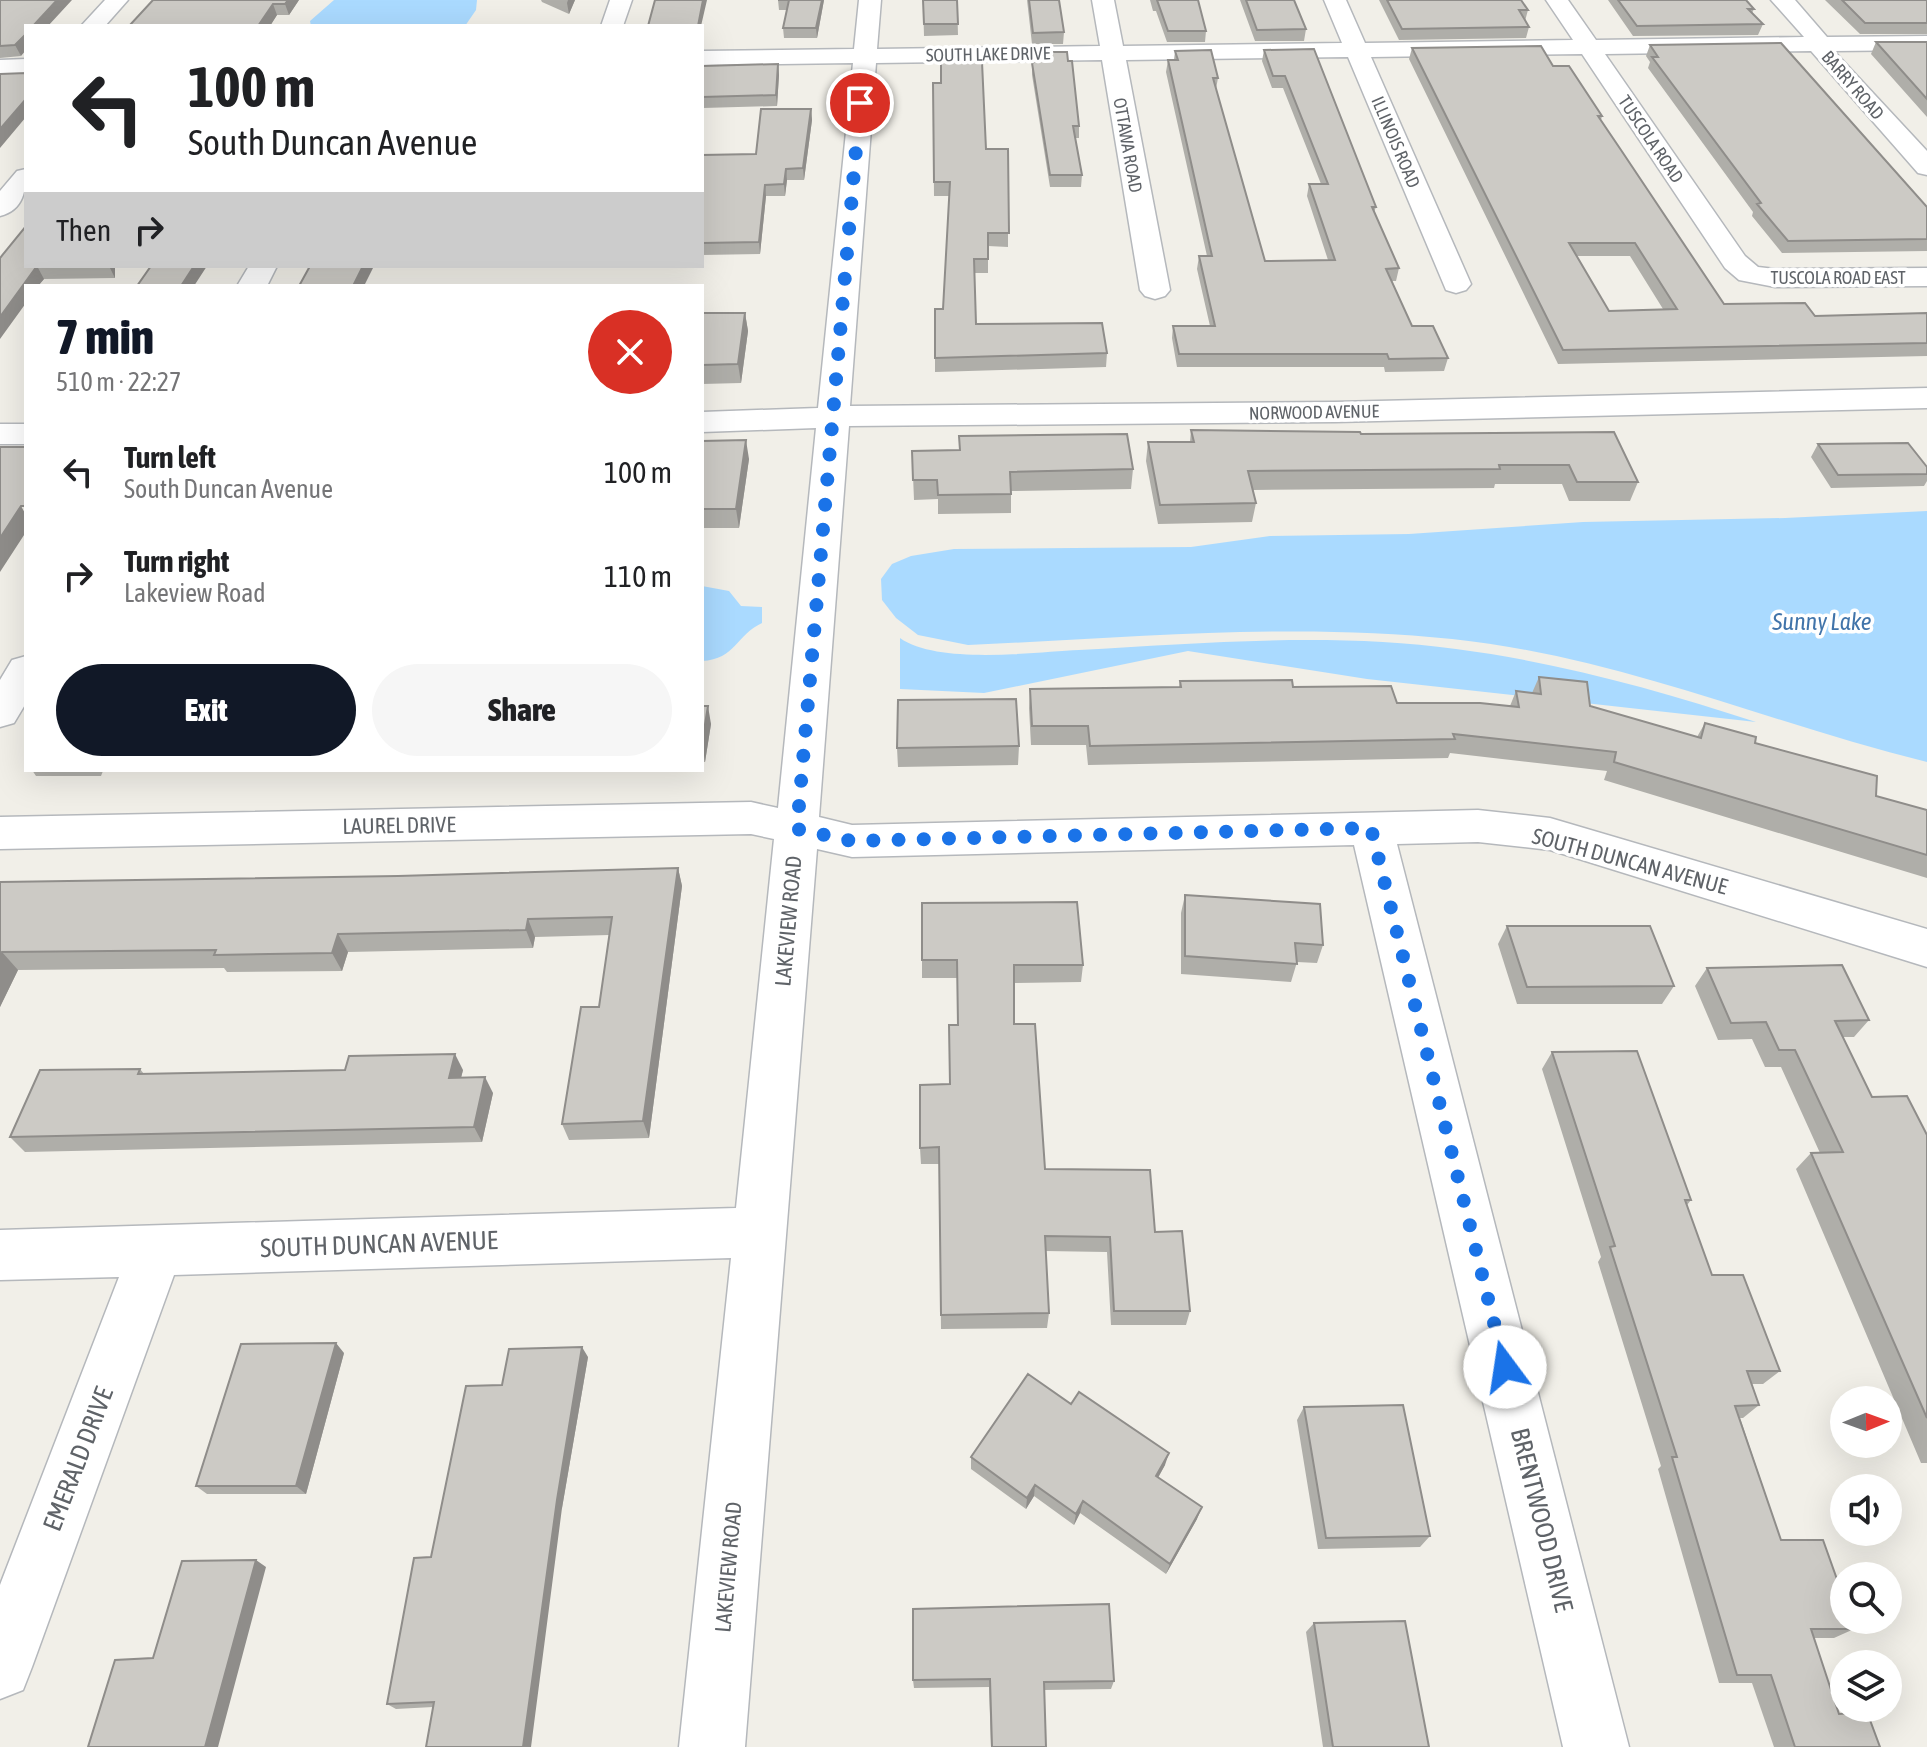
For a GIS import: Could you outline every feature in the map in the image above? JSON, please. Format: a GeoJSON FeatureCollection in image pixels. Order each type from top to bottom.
{"type":"FeatureCollection","features":[{"type":"Feature","properties":{"kind":"street"},"geometry":{"type":"LineString","coordinates":[[94,24],[117,0]]}},
{"type":"Feature","properties":{"kind":"street"},"geometry":{"type":"LineString","coordinates":[[613,24],[621,0]]}},
{"type":"Feature","properties":{"kind":"street","name":"LAKEVIEW ROAD"},"geometry":{"type":"LineString","coordinates":[[712,1747],[870,0]]}},
{"type":"Feature","properties":{"kind":"street","name":"OTTAWA ROAD"},"geometry":{"type":"LineString","coordinates":[[1103,0],[1155,290]]}},
{"type":"Feature","properties":{"kind":"street","name":"ILLINOIS ROAD"},"geometry":{"type":"LineString","coordinates":[[1335,0],[1456,284]]}},
{"type":"Feature","properties":{"kind":"street","name":"TUSCOLA ROAD"},"geometry":{"type":"LineString","coordinates":[[1557,0],[1735,262],[1749,274]]}},
{"type":"Feature","properties":{"kind":"street","name":"BARRY ROAD"},"geometry":{"type":"LineString","coordinates":[[1782,0],[1812,31],[1824,54],[1927,167]]}},
{"type":"Feature","properties":{"kind":"street","name":"SOUTH LAKE DRIVE"},"geometry":{"type":"LineString","coordinates":[[704,58],[1927,43]]}},
{"type":"Feature","properties":{"kind":"street"},"geometry":{"type":"LineString","coordinates":[[0,67],[24,66]]}},
{"type":"Feature","properties":{"kind":"street"},"geometry":{"type":"LineString","coordinates":[[0,208],[24,179]]}},
{"type":"Feature","properties":{"kind":"street","name":"TUSCOLA ROAD EAST"},"geometry":{"type":"LineString","coordinates":[[1749,274],[1775,278],[1927,277]]}},
{"type":"Feature","properties":{"kind":"street","name":"NORWOOD AVENUE"},"geometry":{"type":"LineString","coordinates":[[704,422],[872,414],[1335,412],[1927,398]]}},
{"type":"Feature","properties":{"kind":"street"},"geometry":{"type":"LineString","coordinates":[[0,434],[24,434]]}},
{"type":"Feature","properties":{"kind":"street"},"geometry":{"type":"LineString","coordinates":[[0,713],[24,672]]}},
{"type":"Feature","properties":{"kind":"street","name":"LAUREL DRIVE"},"geometry":{"type":"LineString","coordinates":[[0,833],[751,818],[797,829]]}},
{"type":"Feature","properties":{"kind":"street","name":"SOUTH DUNCAN AVENUE"},"geometry":{"type":"LineString","coordinates":[[797,829],[852,841],[1478,826],[1550,834],[1922,956]]}},
{"type":"Feature","properties":{"kind":"street","name":"BRENTWOOD DRIVE"},"geometry":{"type":"LineString","coordinates":[[1371,828],[1596,1747]]}},
{"type":"Feature","properties":{"kind":"street","name":"SOUTH DUNCAN AVENUE"},"geometry":{"type":"LineString","coordinates":[[0,1255],[758,1232]]}},
{"type":"Feature","properties":{"kind":"street","name":"EMERALD DRIVE"},"geometry":{"type":"LineString","coordinates":[[0,1667],[156,1250]]}},
{"type":"Feature","properties":{"kind":"water"},"geometry":{"type":"Polygon","coordinates":[[[334,0],[477,0],[476,10],[466,24],[311,24],[310,21],[334,0]]]}},
{"type":"Feature","properties":{"kind":"water","name":"Sunny Lake"},"geometry":{"type":"Polygon","coordinates":[[[1927,511],[1927,762],[1633,675],[1513,648],[1452,639],[1331,632],[1210,633],[968,645],[918,635],[896,618],[882,600],[881,579],[892,564],[911,556],[954,549],[1191,547],[1270,536],[1409,534],[1583,522],[1785,518],[1927,511]]]}},
{"type":"Feature","properties":{"kind":"water"},"geometry":{"type":"Polygon","coordinates":[[[704,586],[729,591],[741,606],[762,607],[762,623],[729,651],[704,661],[704,586]]]}},
{"type":"Feature","properties":{"kind":"water"},"geometry":{"type":"Polygon","coordinates":[[[900,638],[938,652],[987,655],[1268,640],[1409,644],[1570,669],[1756,722],[1367,679],[1188,651],[984,693],[900,689],[900,638]]]}},
{"type":"Feature","properties":{"kind":"building"},"geometry":{"type":"Polygon","coordinates":[[[0,0],[57,0],[35,24],[24,24],[24,36],[15,45],[0,46],[0,0]]]}},
{"type":"Feature","properties":{"kind":"building"},"geometry":{"type":"Polygon","coordinates":[[[153,0],[288,0],[285,4],[273,4],[259,24],[131,24],[153,0]]]}},
{"type":"Feature","properties":{"kind":"building"},"geometry":{"type":"Polygon","coordinates":[[[655,0],[703,0],[698,24],[649,24],[655,0]]]}},
{"type":"Feature","properties":{"kind":"building"},"geometry":{"type":"Polygon","coordinates":[[[789,0],[822,0],[816,28],[783,28],[789,0]]]}},
{"type":"Feature","properties":{"kind":"building"},"geometry":{"type":"Polygon","coordinates":[[[923,0],[957,0],[958,24],[924,24],[923,0]]]}},
{"type":"Feature","properties":{"kind":"building"},"geometry":{"type":"Polygon","coordinates":[[[1029,0],[1059,0],[1064,32],[1033,33],[1029,0]]]}},
{"type":"Feature","properties":{"kind":"building"},"geometry":{"type":"Polygon","coordinates":[[[1157,0],[1198,0],[1206,31],[1168,31],[1157,0]]]}},
{"type":"Feature","properties":{"kind":"building"},"geometry":{"type":"Polygon","coordinates":[[[1246,0],[1294,0],[1306,29],[1257,30],[1246,0]]]}},
{"type":"Feature","properties":{"kind":"building"},"geometry":{"type":"Polygon","coordinates":[[[1387,0],[1521,0],[1528,10],[1519,10],[1529,27],[1402,29],[1387,0]]]}},
{"type":"Feature","properties":{"kind":"building"},"geometry":{"type":"Polygon","coordinates":[[[1618,0],[1746,0],[1754,9],[1748,9],[1763,24],[1637,26],[1618,0]]]}},
{"type":"Feature","properties":{"kind":"building"},"geometry":{"type":"Polygon","coordinates":[[[1842,0],[1927,0],[1927,23],[1865,23],[1842,0]]]}},
{"type":"Feature","properties":{"kind":"building"},"geometry":{"type":"Polygon","coordinates":[[[1876,42],[1927,42],[1927,99],[1876,42]]]}},
{"type":"Feature","properties":{"kind":"building"},"geometry":{"type":"Polygon","coordinates":[[[1781,43],[1927,207],[1927,239],[1788,241],[1757,204],[1761,203],[1652,57],[1658,57],[1650,45],[1781,43]]]}},
{"type":"Feature","properties":{"kind":"building"},"geometry":{"type":"Polygon","coordinates":[[[1541,46],[1553,66],[1569,66],[1602,116],[1598,116],[1724,304],[1805,303],[1815,316],[1927,313],[1927,343],[1563,350],[1412,48],[1541,46]],[[1569,243],[1609,311],[1677,309],[1635,243],[1569,243]]]}},
{"type":"Feature","properties":{"kind":"building"},"geometry":{"type":"Polygon","coordinates":[[[1314,49],[1376,207],[1372,207],[1399,268],[1386,269],[1412,326],[1433,326],[1448,358],[1389,359],[1387,354],[1179,354],[1173,326],[1215,326],[1199,256],[1212,256],[1168,60],[1178,60],[1175,51],[1211,50],[1218,78],[1213,78],[1265,261],[1335,260],[1309,184],[1328,184],[1285,76],[1273,76],[1264,50],[1314,49]]]}},
{"type":"Feature","properties":{"kind":"building"},"geometry":{"type":"Polygon","coordinates":[[[1035,52],[1067,52],[1068,61],[1072,61],[1079,126],[1073,126],[1082,175],[1050,175],[1032,63],[1036,61],[1035,52]]]}},
{"type":"Feature","properties":{"kind":"building"},"geometry":{"type":"Polygon","coordinates":[[[941,62],[982,62],[986,149],[1008,149],[1009,233],[988,233],[988,259],[974,259],[976,324],[1102,323],[1107,353],[935,358],[935,309],[943,309],[950,182],[934,182],[933,83],[941,83],[941,62]]]}},
{"type":"Feature","properties":{"kind":"building"},"geometry":{"type":"Polygon","coordinates":[[[778,64],[776,95],[704,97],[704,66],[778,64]]]}},
{"type":"Feature","properties":{"kind":"building"},"geometry":{"type":"Polygon","coordinates":[[[24,73],[24,101],[0,129],[0,74],[24,73]]]}},
{"type":"Feature","properties":{"kind":"building"},"geometry":{"type":"Polygon","coordinates":[[[761,109],[811,109],[803,168],[786,169],[784,184],[765,185],[759,242],[704,243],[704,155],[756,154],[761,109]]]}},
{"type":"Feature","properties":{"kind":"building"},"geometry":{"type":"Polygon","coordinates":[[[24,228],[24,268],[36,268],[0,317],[0,258],[24,228]]]}},
{"type":"Feature","properties":{"kind":"building"},"geometry":{"type":"Polygon","coordinates":[[[150,268],[193,268],[182,284],[138,284],[150,268]]]}},
{"type":"Feature","properties":{"kind":"building"},"geometry":{"type":"Polygon","coordinates":[[[309,268],[362,268],[354,284],[300,284],[309,268]]]}},
{"type":"Feature","properties":{"kind":"building"},"geometry":{"type":"Polygon","coordinates":[[[704,313],[745,313],[738,364],[704,365],[704,313]]]}},
{"type":"Feature","properties":{"kind":"building"},"geometry":{"type":"Polygon","coordinates":[[[1191,430],[1361,434],[1614,432],[1638,482],[1577,482],[1569,465],[1499,465],[1500,469],[1248,471],[1256,503],[1160,505],[1148,442],[1194,442],[1191,430]]]}},
{"type":"Feature","properties":{"kind":"building"},"geometry":{"type":"Polygon","coordinates":[[[1127,434],[1133,469],[1010,472],[1011,494],[938,495],[937,480],[913,480],[912,451],[960,450],[959,436],[1127,434]]]}},
{"type":"Feature","properties":{"kind":"building"},"geometry":{"type":"Polygon","coordinates":[[[746,440],[736,509],[704,509],[704,441],[746,440]]]}},
{"type":"Feature","properties":{"kind":"building"},"geometry":{"type":"Polygon","coordinates":[[[1908,443],[1927,467],[1927,474],[1838,475],[1818,444],[1908,443]]]}},
{"type":"Feature","properties":{"kind":"building"},"geometry":{"type":"Polygon","coordinates":[[[0,447],[24,447],[24,506],[0,538],[0,447]]]}},
{"type":"Feature","properties":{"kind":"building"},"geometry":{"type":"Polygon","coordinates":[[[1539,677],[1587,682],[1590,706],[1701,738],[1705,723],[1756,737],[1755,743],[1877,776],[1876,796],[1927,810],[1927,855],[1614,762],[1616,752],[1453,734],[1455,739],[1090,746],[1088,726],[1032,726],[1030,689],[1181,687],[1180,681],[1292,680],[1293,687],[1391,686],[1397,703],[1480,703],[1519,707],[1516,691],[1541,694],[1539,677]]]}},
{"type":"Feature","properties":{"kind":"building"},"geometry":{"type":"Polygon","coordinates":[[[1016,699],[1019,746],[897,748],[898,700],[1016,699]]]}},
{"type":"Feature","properties":{"kind":"building"},"geometry":{"type":"Polygon","coordinates":[[[704,706],[708,706],[704,731],[704,706]]]}},
{"type":"Feature","properties":{"kind":"building"},"geometry":{"type":"Polygon","coordinates":[[[678,868],[643,1121],[562,1124],[581,1007],[599,1007],[612,917],[528,919],[526,930],[338,934],[332,953],[214,955],[216,950],[2,952],[0,957],[0,882],[678,868]]]}},
{"type":"Feature","properties":{"kind":"building"},"geometry":{"type":"Polygon","coordinates":[[[1185,895],[1320,904],[1323,945],[1295,943],[1297,964],[1185,956],[1185,895]]]}},
{"type":"Feature","properties":{"kind":"building"},"geometry":{"type":"Polygon","coordinates":[[[1077,902],[1083,965],[1014,965],[1014,1024],[1035,1024],[1045,1169],[1150,1170],[1155,1232],[1182,1231],[1190,1311],[1114,1311],[1110,1237],[1045,1236],[1049,1313],[941,1315],[939,1147],[920,1148],[920,1085],[950,1084],[949,1025],[958,1025],[957,960],[922,960],[922,903],[1077,902]]]}},
{"type":"Feature","properties":{"kind":"building"},"geometry":{"type":"Polygon","coordinates":[[[1507,926],[1650,926],[1674,986],[1527,987],[1507,926]]]}},
{"type":"Feature","properties":{"kind":"building"},"geometry":{"type":"Polygon","coordinates":[[[1842,965],[1869,1020],[1835,1021],[1872,1097],[1907,1096],[1927,1135],[1927,1418],[1811,1153],[1843,1152],[1795,1050],[1779,1050],[1766,1022],[1731,1023],[1707,968],[1842,965]]]}},
{"type":"Feature","properties":{"kind":"building"},"geometry":{"type":"Polygon","coordinates":[[[1637,1051],[1691,1200],[1685,1200],[1712,1275],[1743,1275],[1780,1371],[1747,1371],[1759,1405],[1735,1406],[1781,1540],[1823,1540],[1831,1562],[1830,1629],[1811,1629],[1830,1687],[1830,1722],[1871,1722],[1880,1747],[1795,1747],[1771,1675],[1737,1675],[1672,1457],[1677,1457],[1610,1247],[1615,1246],[1552,1052],[1637,1051]]]}},
{"type":"Feature","properties":{"kind":"building"},"geometry":{"type":"Polygon","coordinates":[[[455,1054],[449,1078],[485,1077],[474,1127],[10,1137],[40,1070],[140,1069],[138,1074],[345,1070],[349,1056],[455,1054]]]}},
{"type":"Feature","properties":{"kind":"building"},"geometry":{"type":"Polygon","coordinates":[[[336,1343],[296,1486],[196,1486],[241,1344],[336,1343]]]}},
{"type":"Feature","properties":{"kind":"building"},"geometry":{"type":"Polygon","coordinates":[[[582,1347],[557,1500],[523,1747],[426,1747],[434,1702],[387,1704],[414,1558],[431,1557],[466,1386],[502,1385],[509,1349],[582,1347]]]}},
{"type":"Feature","properties":{"kind":"building"},"geometry":{"type":"Polygon","coordinates":[[[1028,1374],[1071,1404],[1079,1392],[1169,1453],[1156,1476],[1202,1507],[1170,1564],[1083,1501],[1076,1514],[1035,1485],[1027,1498],[971,1457],[1028,1374]]]}},
{"type":"Feature","properties":{"kind":"building"},"geometry":{"type":"Polygon","coordinates":[[[1403,1405],[1430,1536],[1326,1538],[1304,1407],[1403,1405]]]}},
{"type":"Feature","properties":{"kind":"building"},"geometry":{"type":"Polygon","coordinates":[[[256,1560],[205,1747],[88,1747],[115,1660],[153,1658],[182,1561],[256,1560]]]}},
{"type":"Feature","properties":{"kind":"building"},"geometry":{"type":"Polygon","coordinates":[[[1109,1604],[1114,1681],[1044,1682],[1046,1747],[992,1747],[990,1679],[913,1680],[913,1609],[1109,1604]]]}},
{"type":"Feature","properties":{"kind":"building"},"geometry":{"type":"Polygon","coordinates":[[[1405,1621],[1429,1747],[1333,1747],[1314,1623],[1405,1621]]]}},
{"type":"Feature","properties":{"kind":"route"},"geometry":{"type":"LineString","coordinates":[[860,103],[797,829],[852,841],[1371,828],[1505,1367]]}}]}
